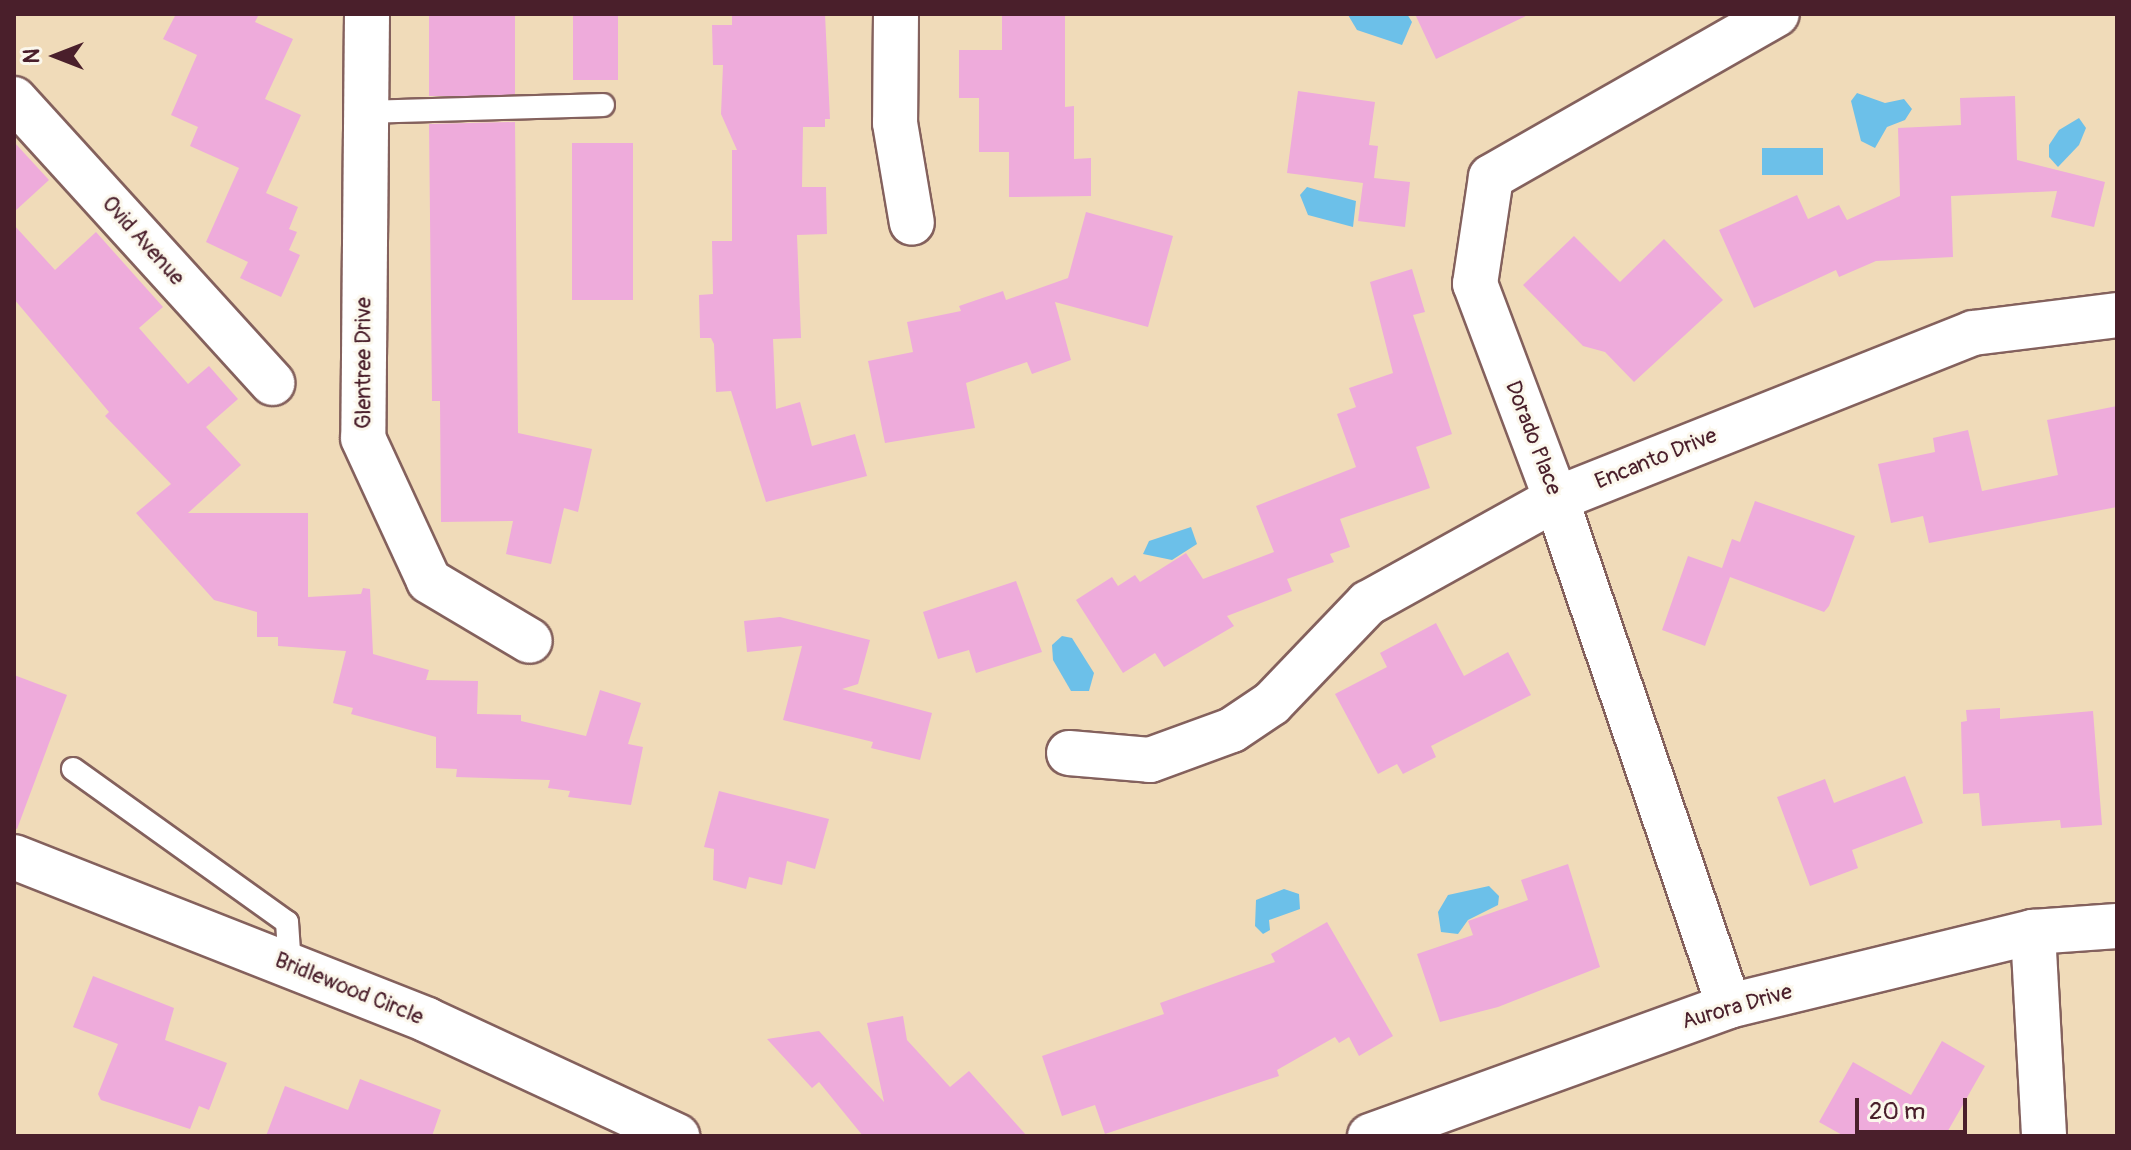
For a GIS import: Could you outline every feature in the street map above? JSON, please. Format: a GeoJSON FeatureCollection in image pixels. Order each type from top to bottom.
{"type":"FeatureCollection","features":[{"type":"Feature","properties":{"kind":"street","name":"Glentree Drive"},"geometry":{"type":"LineString","coordinates":[[367,14],[363,438],[429,581],[530,641]]}},
{"type":"Feature","properties":{"kind":"street"},"geometry":{"type":"LineString","coordinates":[[896,14],[895,123],[912,223]]}},
{"type":"Feature","properties":{"kind":"street","name":"Dorado Place"},"geometry":{"type":"LineString","coordinates":[[1729,1006],[1556,499],[1475,284],[1491,177],[1777,14]]}},
{"type":"Feature","properties":{"kind":"street","name":"Ovid Avenue"},"geometry":{"type":"LineString","coordinates":[[14,99],[272,383]]}},
{"type":"Feature","properties":{"kind":"street","name":"Encanto Drive"},"geometry":{"type":"LineString","coordinates":[[1069,753],[1150,760],[1232,730],[1272,703],[1368,603],[1556,499],[1973,333],[2117,315]]}},
{"type":"Feature","properties":{"kind":"street","name":"Bridlewood Circle"},"geometry":{"type":"LineString","coordinates":[[14,857],[427,1020],[677,1136]]}},
{"type":"Feature","properties":{"kind":"street","name":"Aurora Drive"},"geometry":{"type":"LineString","coordinates":[[1370,1136],[1729,1006],[2033,932],[2117,926]]}},
{"type":"Feature","properties":{"kind":"street"},"geometry":{"type":"LineString","coordinates":[[2033,932],[2044,1136]]}},
{"type":"Feature","properties":{"kind":"lane"},"geometry":{"type":"LineString","coordinates":[[366,112],[603,105]]}},
{"type":"Feature","properties":{"kind":"lane"},"geometry":{"type":"LineString","coordinates":[[73,769],[287,922],[290,966]]}},
{"type":"Feature","properties":{"kind":"water"},"geometry":{"type":"Polygon","coordinates":[[[1407,14],[1412,22],[1402,45],[1357,30],[1348,15],[1407,14]]]}},
{"type":"Feature","properties":{"kind":"water"},"geometry":{"type":"Polygon","coordinates":[[[1857,93],[1885,103],[1904,99],[1912,109],[1905,120],[1887,127],[1875,148],[1861,141],[1851,101],[1857,93]]]}},
{"type":"Feature","properties":{"kind":"water"},"geometry":{"type":"Polygon","coordinates":[[[2079,118],[2086,128],[2079,145],[2058,167],[2049,157],[2049,145],[2059,130],[2079,118]]]}},
{"type":"Feature","properties":{"kind":"water"},"geometry":{"type":"Polygon","coordinates":[[[1762,148],[1823,148],[1823,175],[1762,175],[1762,148]]]}},
{"type":"Feature","properties":{"kind":"water"},"geometry":{"type":"Polygon","coordinates":[[[1307,187],[1356,201],[1353,227],[1308,215],[1300,195],[1307,187]]]}},
{"type":"Feature","properties":{"kind":"water"},"geometry":{"type":"Polygon","coordinates":[[[1191,527],[1197,544],[1172,560],[1143,554],[1149,541],[1191,527]]]}},
{"type":"Feature","properties":{"kind":"water"},"geometry":{"type":"Polygon","coordinates":[[[1062,636],[1072,638],[1094,673],[1089,691],[1071,691],[1053,660],[1052,645],[1062,636]]]}},
{"type":"Feature","properties":{"kind":"water"},"geometry":{"type":"Polygon","coordinates":[[[1489,886],[1499,896],[1498,905],[1468,920],[1458,934],[1441,932],[1438,912],[1448,895],[1489,886]]]}},
{"type":"Feature","properties":{"kind":"water"},"geometry":{"type":"Polygon","coordinates":[[[1284,889],[1299,894],[1300,909],[1269,920],[1270,930],[1263,934],[1255,926],[1256,900],[1284,889]]]}},
{"type":"Feature","properties":{"kind":"building"},"geometry":{"type":"Polygon","coordinates":[[[176,14],[259,14],[255,22],[293,39],[265,99],[301,115],[266,193],[298,207],[289,229],[297,232],[289,250],[300,255],[281,297],[240,278],[248,262],[206,242],[239,168],[190,146],[198,127],[171,115],[197,55],[163,39],[176,14]]]}},
{"type":"Feature","properties":{"kind":"building"},"geometry":{"type":"Polygon","coordinates":[[[429,14],[515,14],[515,96],[429,96],[429,14]]]}},
{"type":"Feature","properties":{"kind":"building"},"geometry":{"type":"Polygon","coordinates":[[[573,14],[618,14],[618,80],[573,80],[573,14]]]}},
{"type":"Feature","properties":{"kind":"building"},"geometry":{"type":"Polygon","coordinates":[[[732,14],[825,14],[830,119],[825,119],[825,127],[803,127],[802,187],[826,187],[827,234],[797,235],[801,338],[773,339],[776,409],[800,402],[812,446],[855,434],[867,476],[766,502],[731,391],[716,392],[714,344],[711,338],[700,338],[699,295],[713,294],[712,241],[732,241],[732,150],[737,150],[721,114],[723,65],[713,65],[712,25],[732,25],[732,14]]]}},
{"type":"Feature","properties":{"kind":"building"},"geometry":{"type":"Polygon","coordinates":[[[1002,14],[1065,14],[1065,107],[1074,106],[1074,159],[1091,158],[1091,196],[1009,197],[1009,152],[979,152],[979,98],[959,98],[959,50],[1002,50],[1002,14]]]}},
{"type":"Feature","properties":{"kind":"building"},"geometry":{"type":"Polygon","coordinates":[[[1415,14],[1530,14],[1436,59],[1415,14]]]}},
{"type":"Feature","properties":{"kind":"building"},"geometry":{"type":"Polygon","coordinates":[[[1298,91],[1375,102],[1369,145],[1378,146],[1374,178],[1410,182],[1405,227],[1358,221],[1363,183],[1287,173],[1298,91]]]}},
{"type":"Feature","properties":{"kind":"building"},"geometry":{"type":"Polygon","coordinates":[[[2015,96],[2017,160],[2105,182],[2094,227],[2051,217],[2057,191],[1951,196],[1953,257],[1876,261],[1839,277],[1836,270],[1754,308],[1719,230],[1797,195],[1808,219],[1839,205],[1847,220],[1900,196],[1898,128],[1961,125],[1960,98],[2015,96]]]}},
{"type":"Feature","properties":{"kind":"building"},"geometry":{"type":"Polygon","coordinates":[[[515,122],[518,433],[592,449],[578,512],[564,508],[551,564],[506,554],[513,521],[441,522],[440,401],[432,401],[429,124],[515,122]]]}},
{"type":"Feature","properties":{"kind":"building"},"geometry":{"type":"Polygon","coordinates":[[[14,142],[49,180],[14,212],[14,142]]]}},
{"type":"Feature","properties":{"kind":"building"},"geometry":{"type":"Polygon","coordinates":[[[572,143],[633,143],[633,300],[572,300],[572,143]]]}},
{"type":"Feature","properties":{"kind":"building"},"geometry":{"type":"Polygon","coordinates":[[[1086,212],[1173,236],[1148,327],[1055,302],[1071,360],[1032,374],[1027,362],[966,383],[975,428],[885,443],[868,361],[913,352],[907,322],[961,311],[959,306],[1003,291],[1006,300],[1068,278],[1086,212]]]}},
{"type":"Feature","properties":{"kind":"building"},"geometry":{"type":"Polygon","coordinates":[[[14,225],[55,270],[96,232],[163,307],[139,328],[188,384],[209,366],[238,399],[206,427],[241,465],[188,513],[308,513],[308,597],[361,594],[363,588],[370,589],[373,654],[429,670],[426,680],[478,681],[477,714],[521,715],[521,721],[586,736],[600,690],[641,703],[628,744],[643,747],[631,805],[568,797],[570,791],[548,788],[550,780],[456,777],[457,769],[436,768],[436,737],[351,714],[353,708],[333,703],[346,651],[278,646],[278,637],[257,637],[257,612],[214,600],[136,513],[171,484],[105,416],[109,412],[14,299],[14,225]]]}},
{"type":"Feature","properties":{"kind":"building"},"geometry":{"type":"Polygon","coordinates":[[[1574,236],[1620,282],[1664,239],[1723,300],[1634,382],[1605,352],[1583,346],[1523,285],[1574,236]]]}},
{"type":"Feature","properties":{"kind":"building"},"geometry":{"type":"Polygon","coordinates":[[[1412,269],[1425,312],[1413,315],[1452,434],[1416,447],[1430,488],[1340,519],[1350,547],[1330,554],[1334,562],[1287,579],[1292,591],[1227,616],[1234,626],[1164,667],[1155,653],[1123,673],[1076,600],[1112,577],[1118,586],[1135,575],[1140,582],[1186,553],[1203,579],[1274,552],[1256,506],[1356,467],[1337,414],[1356,407],[1349,388],[1393,373],[1370,282],[1412,269]]]}},
{"type":"Feature","properties":{"kind":"building"},"geometry":{"type":"Polygon","coordinates":[[[2117,406],[2117,507],[1929,543],[1923,516],[1891,523],[1878,464],[1935,452],[1933,438],[1968,430],[1982,491],[2058,475],[2047,420],[2117,406]]]}},
{"type":"Feature","properties":{"kind":"building"},"geometry":{"type":"Polygon","coordinates":[[[1755,501],[1855,536],[1829,606],[1824,612],[1730,577],[1705,646],[1662,630],[1688,556],[1722,568],[1732,539],[1740,542],[1755,501]]]}},
{"type":"Feature","properties":{"kind":"building"},"geometry":{"type":"Polygon","coordinates":[[[1016,581],[1042,652],[976,673],[969,650],[938,659],[923,612],[1016,581]]]}},
{"type":"Feature","properties":{"kind":"building"},"geometry":{"type":"Polygon","coordinates":[[[780,617],[870,640],[858,684],[842,689],[932,713],[920,760],[871,748],[873,742],[783,720],[802,646],[747,652],[744,621],[780,617]]]}},
{"type":"Feature","properties":{"kind":"building"},"geometry":{"type":"Polygon","coordinates":[[[1436,623],[1464,676],[1508,652],[1531,695],[1431,746],[1436,757],[1403,774],[1397,764],[1378,774],[1335,694],[1387,667],[1380,653],[1436,623]]]}},
{"type":"Feature","properties":{"kind":"building"},"geometry":{"type":"Polygon","coordinates":[[[14,675],[67,695],[17,829],[14,828],[14,675]]]}},
{"type":"Feature","properties":{"kind":"building"},"geometry":{"type":"Polygon","coordinates":[[[2000,708],[2000,719],[2093,711],[2102,825],[2061,828],[2060,820],[1982,826],[1979,793],[1963,794],[1961,722],[1967,721],[1966,710],[2000,708]]]}},
{"type":"Feature","properties":{"kind":"building"},"geometry":{"type":"Polygon","coordinates":[[[1905,776],[1923,823],[1852,850],[1858,868],[1810,886],[1777,797],[1825,779],[1834,803],[1905,776]]]}},
{"type":"Feature","properties":{"kind":"building"},"geometry":{"type":"Polygon","coordinates":[[[719,791],[829,819],[815,869],[787,861],[782,885],[749,877],[746,889],[713,880],[714,849],[704,847],[719,791]]]}},
{"type":"Feature","properties":{"kind":"building"},"geometry":{"type":"Polygon","coordinates":[[[1568,864],[1600,967],[1498,1007],[1440,1022],[1417,954],[1473,935],[1468,921],[1528,900],[1521,880],[1568,864]]]}},
{"type":"Feature","properties":{"kind":"building"},"geometry":{"type":"Polygon","coordinates":[[[1327,922],[1393,1036],[1359,1056],[1349,1037],[1339,1043],[1335,1037],[1277,1070],[1279,1076],[1105,1134],[1095,1105],[1062,1116],[1042,1056],[1164,1014],[1160,1003],[1275,962],[1271,954],[1327,922]]]}},
{"type":"Feature","properties":{"kind":"building"},"geometry":{"type":"Polygon","coordinates":[[[93,976],[174,1008],[165,1040],[227,1063],[209,1110],[199,1106],[190,1129],[101,1100],[98,1094],[118,1044],[73,1027],[93,976]]]}},
{"type":"Feature","properties":{"kind":"building"},"geometry":{"type":"Polygon","coordinates":[[[903,1016],[907,1040],[950,1087],[969,1071],[1027,1136],[863,1136],[819,1082],[812,1088],[767,1039],[819,1031],[884,1102],[867,1023],[903,1016]]]}},
{"type":"Feature","properties":{"kind":"building"},"geometry":{"type":"Polygon","coordinates":[[[1942,1041],[1985,1066],[1945,1136],[1844,1136],[1819,1122],[1853,1062],[1911,1095],[1942,1041]]]}},
{"type":"Feature","properties":{"kind":"building"},"geometry":{"type":"Polygon","coordinates":[[[360,1079],[441,1110],[432,1136],[266,1136],[285,1086],[348,1110],[360,1079]]]}}]}
